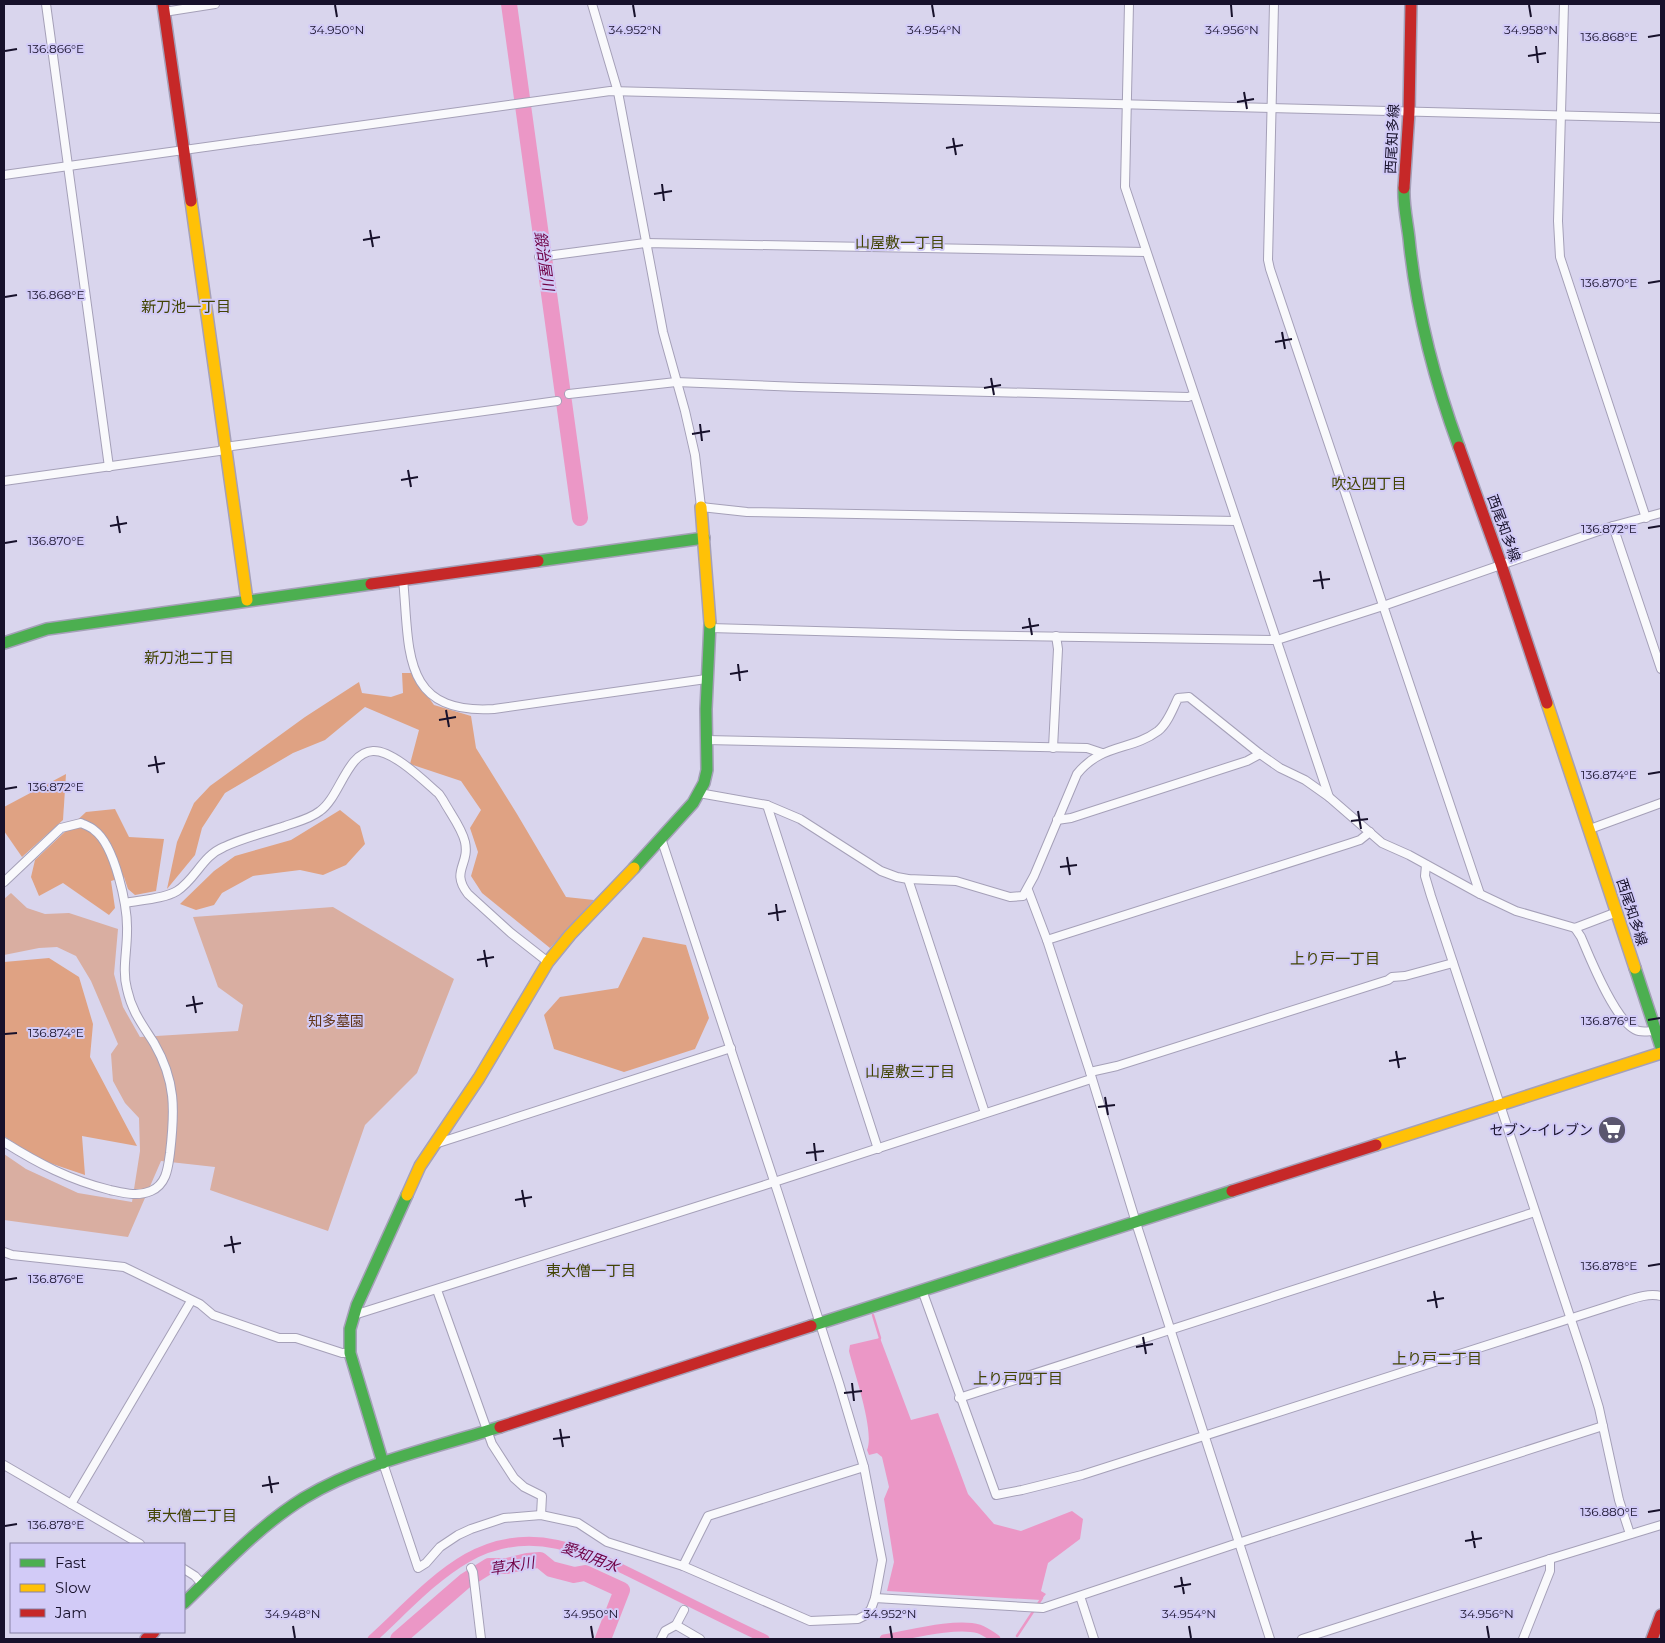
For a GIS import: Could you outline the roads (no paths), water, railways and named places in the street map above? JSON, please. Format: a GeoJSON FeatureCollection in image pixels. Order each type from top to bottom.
{"type":"FeatureCollection","features":[{"type":"Feature","properties":{"kind":"street"},"geometry":{"type":"LineString","coordinates":[[46,4],[109,467]]}},
{"type":"Feature","properties":{"kind":"street"},"geometry":{"type":"LineString","coordinates":[[215,4],[164,8],[247,600]]}},
{"type":"Feature","properties":{"kind":"street"},"geometry":{"type":"LineString","coordinates":[[592,4],[618,92],[663,332],[695,455],[710,612],[706,679],[707,770],[699,793],[693,802],[660,838],[608,897],[570,935],[548,962],[479,1078],[420,1166],[356,1305],[350,1329],[350,1353],[383,1463],[418,1568],[426,1563],[440,1547],[471,1529],[504,1518],[541,1515],[578,1523],[607,1542],[683,1566],[810,1621],[858,1619],[866,1615],[871,1609],[882,1560],[864,1467],[731,1048],[660,838]]}},
{"type":"Feature","properties":{"kind":"street"},"geometry":{"type":"LineString","coordinates":[[1129,4],[1125,187],[1329,797]]}},
{"type":"Feature","properties":{"kind":"street"},"geometry":{"type":"LineString","coordinates":[[1274,4],[1270,268],[1480,894]]}},
{"type":"Feature","properties":{"kind":"street","name":"西尾知多線"},"geometry":{"type":"LineString","coordinates":[[1411,4],[1409,112],[1404,193],[1412,271],[1422,330],[1442,400],[1501,564],[1661,1047]]}},
{"type":"Feature","properties":{"kind":"street"},"geometry":{"type":"LineString","coordinates":[[1564,4],[1558,221],[1560,257],[1646,518]]}},
{"type":"Feature","properties":{"kind":"street"},"geometry":{"type":"LineString","coordinates":[[4,175],[610,91],[1661,118]]}},
{"type":"Feature","properties":{"kind":"street"},"geometry":{"type":"LineString","coordinates":[[543,256],[645,243],[1146,252]]}},
{"type":"Feature","properties":{"kind":"street"},"geometry":{"type":"LineString","coordinates":[[568,394],[676,382],[799,387],[1194,395]]}},
{"type":"Feature","properties":{"kind":"street"},"geometry":{"type":"LineString","coordinates":[[4,481],[109,467],[226,449],[232,446],[557,401]]}},
{"type":"Feature","properties":{"kind":"street"},"geometry":{"type":"LineString","coordinates":[[701,506],[747,512],[1236,521]]}},
{"type":"Feature","properties":{"kind":"street"},"geometry":{"type":"LineString","coordinates":[[710,628],[958,635],[1277,640],[1383,606],[1613,526],[1661,513]]}},
{"type":"Feature","properties":{"kind":"street"},"geometry":{"type":"LineString","coordinates":[[1613,526],[1661,669]]}},
{"type":"Feature","properties":{"kind":"street"},"geometry":{"type":"LineString","coordinates":[[4,643],[47,629],[704,538]]}},
{"type":"Feature","properties":{"kind":"street"},"geometry":{"type":"LineString","coordinates":[[403,579],[410,655],[419,681],[427,691],[443,702],[461,709],[494,709],[706,679]]}},
{"type":"Feature","properties":{"kind":"street"},"geometry":{"type":"LineString","coordinates":[[1053,748],[1058,649],[1056,636]]}},
{"type":"Feature","properties":{"kind":"street"},"geometry":{"type":"LineString","coordinates":[[699,793],[767,805],[800,819],[881,871],[908,879],[956,881],[1010,896],[1023,896],[1028,890],[1077,774],[1085,764],[1102,753],[1145,738],[1159,730],[1167,720],[1178,698],[1189,697],[1260,754],[1280,768],[1305,780],[1329,797],[1382,843],[1480,894],[1516,911],[1575,928],[1617,912]]}},
{"type":"Feature","properties":{"kind":"street"},"geometry":{"type":"LineString","coordinates":[[706,740],[1087,748],[1102,753]]}},
{"type":"Feature","properties":{"kind":"street"},"geometry":{"type":"LineString","coordinates":[[125,903],[177,891],[191,878],[209,856],[222,848],[319,812],[334,797],[356,758],[368,752],[380,751],[394,757],[439,794],[443,800],[465,842],[465,856],[459,878],[463,888],[511,933],[548,962]]}},
{"type":"Feature","properties":{"kind":"street"},"geometry":{"type":"LineString","coordinates":[[1057,820],[1071,818],[1247,761],[1260,754]]}},
{"type":"Feature","properties":{"kind":"street"},"geometry":{"type":"LineString","coordinates":[[1590,829],[1661,803]]}},
{"type":"Feature","properties":{"kind":"street"},"geometry":{"type":"LineString","coordinates":[[767,805],[878,1148]]}},
{"type":"Feature","properties":{"kind":"street"},"geometry":{"type":"LineString","coordinates":[[4,882],[61,828],[81,823],[95,830],[104,841],[112,857],[125,903],[127,935],[124,967],[127,990],[132,1006],[168,1073],[174,1098],[174,1119],[165,1178],[154,1190],[145,1194],[125,1194],[70,1178],[30,1158],[4,1142]]}},
{"type":"Feature","properties":{"kind":"street"},"geometry":{"type":"LineString","coordinates":[[1047,940],[1360,840],[1370,832]]}},
{"type":"Feature","properties":{"kind":"street"},"geometry":{"type":"LineString","coordinates":[[1426,865],[1425,876],[1588,1374],[1603,1426],[1619,1500],[1630,1534]]}},
{"type":"Feature","properties":{"kind":"street"},"geometry":{"type":"LineString","coordinates":[[908,879],[984,1112]]}},
{"type":"Feature","properties":{"kind":"street"},"geometry":{"type":"LineString","coordinates":[[1028,890],[1047,940],[1270,1639]]}},
{"type":"Feature","properties":{"kind":"street"},"geometry":{"type":"LineString","coordinates":[[1575,928],[1615,1009],[1626,1023],[1638,1031],[1655,1031]]}},
{"type":"Feature","properties":{"kind":"street"},"geometry":{"type":"LineString","coordinates":[[354,1316],[774,1182],[1117,1066],[1392,977],[1405,976],[1453,963]]}},
{"type":"Feature","properties":{"kind":"street"},"geometry":{"type":"LineString","coordinates":[[433,1145],[731,1048]]}},
{"type":"Feature","properties":{"kind":"street"},"geometry":{"type":"LineString","coordinates":[[185,1602],[280,1514],[301,1500],[350,1475],[1500,1105],[1603,1074],[1661,1053]]}},
{"type":"Feature","properties":{"kind":"street"},"geometry":{"type":"LineString","coordinates":[[959,1398],[1535,1212]]}},
{"type":"Feature","properties":{"kind":"street"},"geometry":{"type":"LineString","coordinates":[[4,1252],[12,1255],[124,1267],[200,1304],[213,1315],[279,1338],[296,1338],[342,1354],[350,1353]]}},
{"type":"Feature","properties":{"kind":"street"},"geometry":{"type":"LineString","coordinates":[[436,1290],[487,1431],[505,1467],[514,1478],[524,1487],[542,1496],[541,1515]]}},
{"type":"Feature","properties":{"kind":"street"},"geometry":{"type":"LineString","coordinates":[[922,1290],[959,1398],[996,1495],[1082,1475],[1642,1296],[1661,1296]]}},
{"type":"Feature","properties":{"kind":"street"},"geometry":{"type":"LineString","coordinates":[[71,1504],[191,1301]]}},
{"type":"Feature","properties":{"kind":"street"},"geometry":{"type":"LineString","coordinates":[[875,1598],[1043,1608],[1603,1426]]}},
{"type":"Feature","properties":{"kind":"street"},"geometry":{"type":"LineString","coordinates":[[4,1465],[138,1543]]}},
{"type":"Feature","properties":{"kind":"street"},"geometry":{"type":"LineString","coordinates":[[683,1566],[708,1516],[864,1467]]}},
{"type":"Feature","properties":{"kind":"street"},"geometry":{"type":"LineString","coordinates":[[1302,1639],[1661,1525]]}},
{"type":"Feature","properties":{"kind":"street"},"geometry":{"type":"LineString","coordinates":[[1522,1639],[1550,1572],[1550,1559]]}},
{"type":"Feature","properties":{"kind":"street"},"geometry":{"type":"LineString","coordinates":[[471,1568],[481,1639]]}},
{"type":"Feature","properties":{"kind":"street"},"geometry":{"type":"LineString","coordinates":[[185,1571],[195,1576],[204,1585]]}},
{"type":"Feature","properties":{"kind":"street"},"geometry":{"type":"LineString","coordinates":[[1080,1596],[1094,1639]]}},
{"type":"Feature","properties":{"kind":"street"},"geometry":{"type":"LineString","coordinates":[[661,1639],[665,1630],[676,1625],[684,1610]]}},
{"type":"Feature","properties":{"kind":"street"},"geometry":{"type":"LineString","coordinates":[[1652,1639],[1661,1615]]}},
{"type":"Feature","properties":{"kind":"street"},"geometry":{"type":"LineString","coordinates":[[676,1625],[700,1639]]}},
{"type":"Feature","properties":{"kind":"waterway","name":"鍛治屋川"},"geometry":{"type":"LineString","coordinates":[[509,4],[580,518]]}},
{"type":"Feature","properties":{"kind":"waterway"},"geometry":{"type":"LineString","coordinates":[[873,1315],[879,1340]]}},
{"type":"Feature","properties":{"kind":"waterway","name":"愛知用水"},"geometry":{"type":"LineString","coordinates":[[372,1639],[429,1585],[454,1566],[493,1547],[519,1542],[543,1542],[568,1547],[592,1555],[765,1639]]}},
{"type":"Feature","properties":{"kind":"waterway","name":"草木川"},"geometry":{"type":"LineString","coordinates":[[398,1639],[465,1581],[489,1566],[507,1566],[540,1560],[551,1569],[574,1575],[585,1573],[622,1590],[603,1639]]}},
{"type":"Feature","properties":{"kind":"waterway"},"geometry":{"type":"LineString","coordinates":[[1017,1636],[1042,1598]]}},
{"type":"Feature","properties":{"kind":"waterway","name":"愛知用水"},"geometry":{"type":"LineString","coordinates":[[884,1639],[958,1627],[979,1629],[996,1639]]}},
{"type":"Feature","properties":{"kind":"place","name":"セブン-イレブン"},"geometry":{"type":"Point","coordinates":[1612,1130]}},
{"type":"Feature","properties":{"kind":"district","name":"山屋敷一丁目"},"geometry":{"type":"Point","coordinates":[900,243]}},
{"type":"Feature","properties":{"kind":"district","name":"新刀池一丁目"},"geometry":{"type":"Point","coordinates":[186,307]}},
{"type":"Feature","properties":{"kind":"district","name":"吹込四丁目"},"geometry":{"type":"Point","coordinates":[1369,484]}},
{"type":"Feature","properties":{"kind":"district","name":"新刀池二丁目"},"geometry":{"type":"Point","coordinates":[189,658]}},
{"type":"Feature","properties":{"kind":"district","name":"上り戸一丁目"},"geometry":{"type":"Point","coordinates":[1335,959]}},
{"type":"Feature","properties":{"kind":"district","name":"山屋敷三丁目"},"geometry":{"type":"Point","coordinates":[910,1072]}},
{"type":"Feature","properties":{"kind":"district","name":"東大僧一丁目"},"geometry":{"type":"Point","coordinates":[591,1271]}},
{"type":"Feature","properties":{"kind":"district","name":"上り戸二丁目"},"geometry":{"type":"Point","coordinates":[1437,1359]}},
{"type":"Feature","properties":{"kind":"district","name":"上り戸四丁目"},"geometry":{"type":"Point","coordinates":[1018,1379]}},
{"type":"Feature","properties":{"kind":"district","name":"東大僧二丁目"},"geometry":{"type":"Point","coordinates":[192,1516]}},
{"type":"Feature","properties":{"kind":"park label","name":"知多墓園"},"geometry":{"type":"Point","coordinates":[336,1021]}}]}
